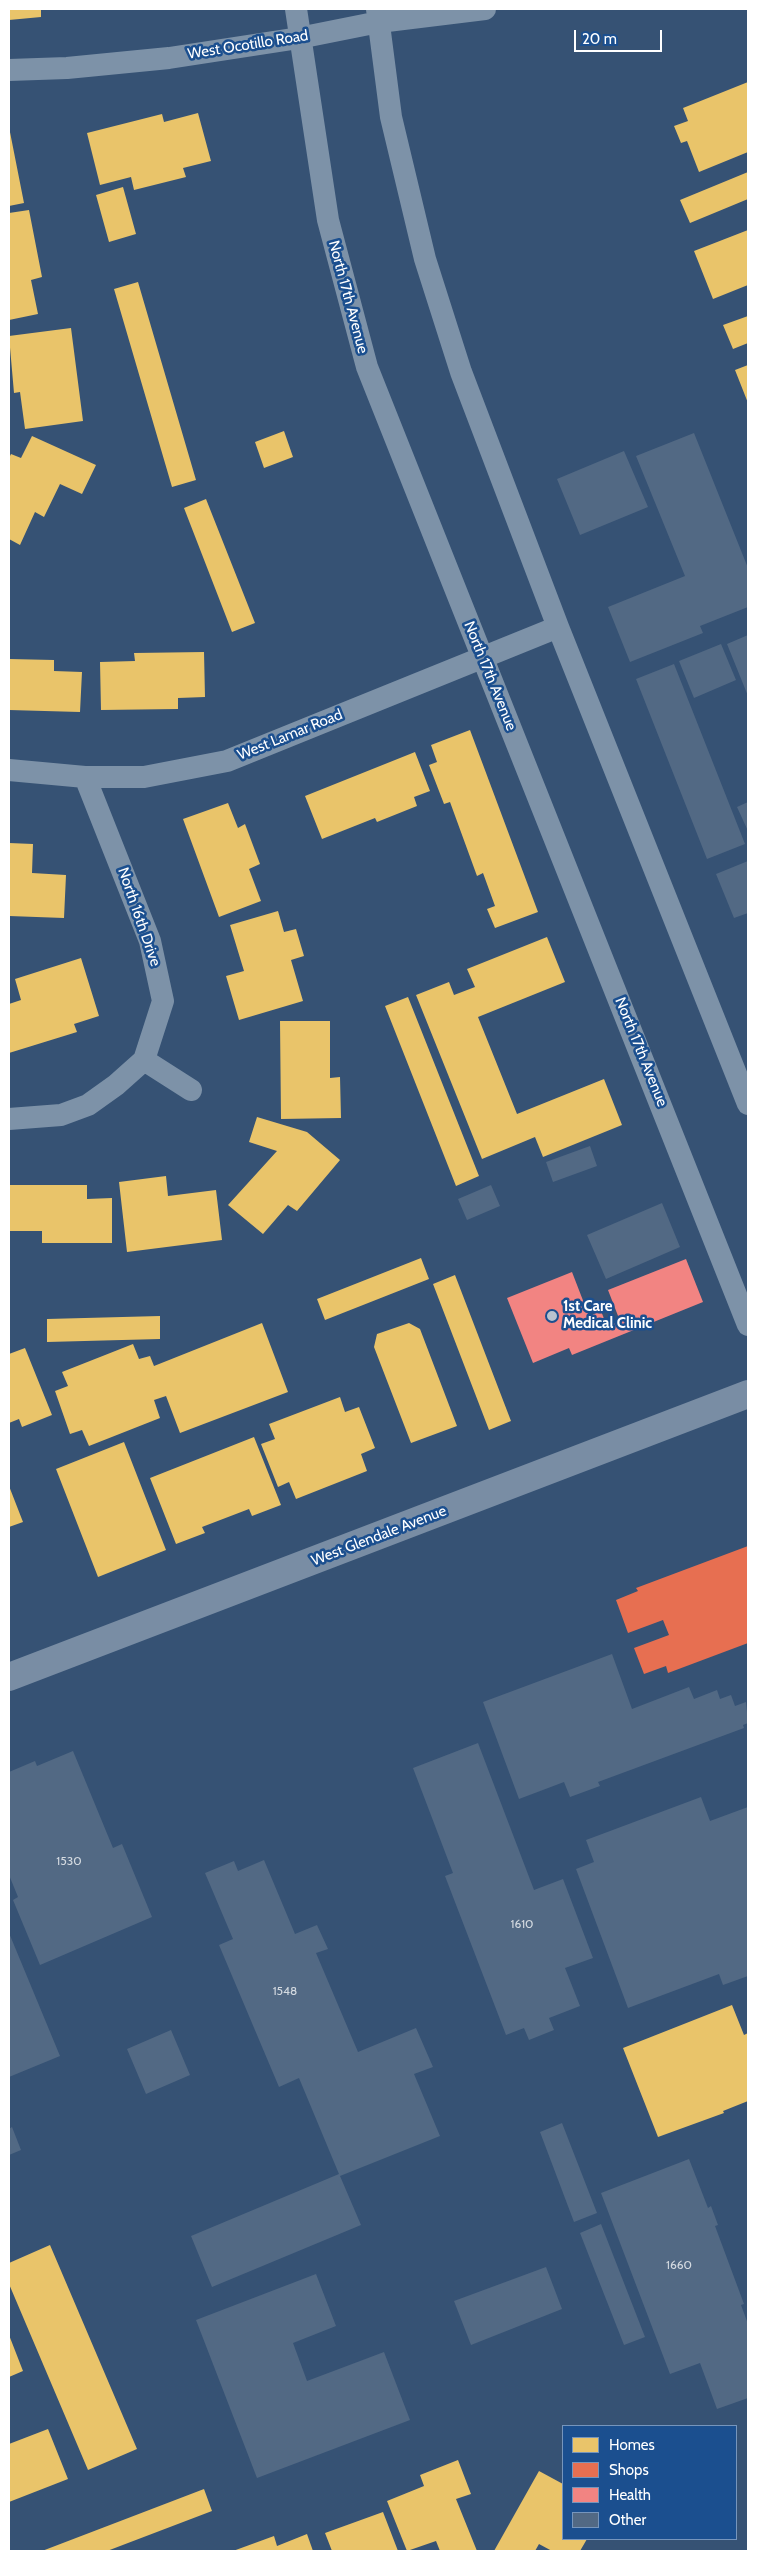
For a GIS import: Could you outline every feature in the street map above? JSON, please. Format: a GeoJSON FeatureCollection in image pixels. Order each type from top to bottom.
{"type":"FeatureCollection","features":[{"type":"Feature","properties":{"kind":"main road","name":"West Glendale Avenue"},"geometry":{"type":"LineString","coordinates":[[9,1677],[748,1394]]}},
{"type":"Feature","properties":{"kind":"street","name":"North 17th Avenue"},"geometry":{"type":"LineString","coordinates":[[296,9],[328,220],[366,367],[748,1325]]}},
{"type":"Feature","properties":{"kind":"street","name":"West Ocotillo Road"},"geometry":{"type":"LineString","coordinates":[[9,70],[67,68],[169,58],[300,38],[378,15],[485,9]]}},
{"type":"Feature","properties":{"kind":"street"},"geometry":{"type":"LineString","coordinates":[[378,15],[391,117],[425,259],[461,372],[558,627],[748,1104]]}},
{"type":"Feature","properties":{"kind":"street","name":"West Lamar Road"},"geometry":{"type":"LineString","coordinates":[[9,770],[85,777],[144,777],[227,761],[558,627]]}},
{"type":"Feature","properties":{"kind":"street","name":"North 16th Drive"},"geometry":{"type":"LineString","coordinates":[[85,777],[135,899],[150,941],[158,972],[163,1001],[144,1060]]}},
{"type":"Feature","properties":{"kind":"street"},"geometry":{"type":"LineString","coordinates":[[9,1119],[61,1115],[88,1104],[116,1085],[144,1060],[190,1090]]}},
{"type":"Feature","properties":{"kind":"building: Homes"},"geometry":{"type":"Polygon","coordinates":[[[9,9],[41,9],[41,17],[9,20],[9,9]]]}},
{"type":"Feature","properties":{"kind":"building: Homes"},"geometry":{"type":"Polygon","coordinates":[[[748,82],[748,152],[699,172],[687,141],[681,143],[674,126],[688,121],[683,108],[748,82]]]}},
{"type":"Feature","properties":{"kind":"building: Homes"},"geometry":{"type":"Polygon","coordinates":[[[198,113],[211,161],[183,168],[186,177],[134,190],[131,177],[100,185],[87,133],[162,114],[164,122],[198,113]]]}},
{"type":"Feature","properties":{"kind":"building: Homes"},"geometry":{"type":"Polygon","coordinates":[[[9,127],[24,203],[9,206],[9,127]]]}},
{"type":"Feature","properties":{"kind":"building: Homes"},"geometry":{"type":"Polygon","coordinates":[[[748,172],[748,199],[690,223],[680,200],[748,172]]]}},
{"type":"Feature","properties":{"kind":"building: Homes"},"geometry":{"type":"Polygon","coordinates":[[[123,187],[136,234],[109,242],[96,195],[123,187]]]}},
{"type":"Feature","properties":{"kind":"building: Homes"},"geometry":{"type":"Polygon","coordinates":[[[29,210],[42,277],[31,280],[38,314],[9,320],[9,213],[29,210]]]}},
{"type":"Feature","properties":{"kind":"building: Homes"},"geometry":{"type":"Polygon","coordinates":[[[748,230],[748,285],[713,299],[694,251],[748,230]]]}},
{"type":"Feature","properties":{"kind":"building: Homes"},"geometry":{"type":"Polygon","coordinates":[[[138,282],[196,480],[172,487],[114,289],[138,282]]]}},
{"type":"Feature","properties":{"kind":"building: Homes"},"geometry":{"type":"Polygon","coordinates":[[[748,316],[748,343],[733,349],[723,325],[748,316]]]}},
{"type":"Feature","properties":{"kind":"building: Homes"},"geometry":{"type":"Polygon","coordinates":[[[71,328],[83,421],[25,429],[20,392],[14,393],[9,336],[71,328]]]}},
{"type":"Feature","properties":{"kind":"building: Homes"},"geometry":{"type":"Polygon","coordinates":[[[748,365],[748,403],[735,370],[748,365]]]}},
{"type":"Feature","properties":{"kind":"building: Homes"},"geometry":{"type":"Polygon","coordinates":[[[284,431],[293,457],[264,468],[255,442],[284,431]]]}},
{"type":"Feature","properties":{"kind":"building: Homes"},"geometry":{"type":"Polygon","coordinates":[[[32,436],[96,465],[82,494],[60,484],[44,517],[35,512],[20,545],[9,539],[9,458],[11,454],[21,458],[32,436]]]}},
{"type":"Feature","properties":{"kind":"building: Homes"},"geometry":{"type":"Polygon","coordinates":[[[206,499],[255,623],[232,632],[184,508],[206,499]]]}},
{"type":"Feature","properties":{"kind":"building: Homes"},"geometry":{"type":"Polygon","coordinates":[[[204,652],[205,697],[178,698],[178,709],[101,710],[100,662],[135,661],[134,653],[204,652]]]}},
{"type":"Feature","properties":{"kind":"building: Homes"},"geometry":{"type":"Polygon","coordinates":[[[9,659],[54,660],[54,671],[82,672],[80,712],[9,710],[9,659]]]}},
{"type":"Feature","properties":{"kind":"building: Homes"},"geometry":{"type":"Polygon","coordinates":[[[470,730],[538,912],[495,928],[487,909],[495,906],[483,873],[477,876],[450,802],[444,804],[429,765],[437,762],[431,745],[470,730]]]}},
{"type":"Feature","properties":{"kind":"building: Homes"},"geometry":{"type":"Polygon","coordinates":[[[415,752],[430,791],[414,797],[417,806],[377,822],[375,818],[322,839],[305,796],[415,752]]]}},
{"type":"Feature","properties":{"kind":"building: Homes"},"geometry":{"type":"Polygon","coordinates":[[[228,803],[238,828],[245,824],[260,864],[249,869],[261,901],[219,917],[183,819],[228,803]]]}},
{"type":"Feature","properties":{"kind":"building: Homes"},"geometry":{"type":"Polygon","coordinates":[[[9,843],[33,844],[32,873],[66,875],[64,918],[9,916],[9,843]]]}},
{"type":"Feature","properties":{"kind":"building: Homes"},"geometry":{"type":"Polygon","coordinates":[[[278,911],[284,932],[296,929],[304,956],[291,960],[303,1001],[239,1020],[226,976],[244,971],[230,925],[278,911]]]}},
{"type":"Feature","properties":{"kind":"building: Homes"},"geometry":{"type":"Polygon","coordinates":[[[547,937],[565,982],[478,1017],[517,1114],[604,1079],[622,1125],[543,1157],[535,1137],[482,1159],[416,995],[449,982],[454,995],[475,987],[467,969],[547,937]]]}},
{"type":"Feature","properties":{"kind":"building: Homes"},"geometry":{"type":"Polygon","coordinates":[[[81,958],[99,1016],[74,1024],[77,1032],[9,1053],[9,1004],[21,1000],[15,979],[81,958]]]}},
{"type":"Feature","properties":{"kind":"building: Homes"},"geometry":{"type":"Polygon","coordinates":[[[408,997],[479,1176],[456,1186],[385,1006],[408,997]]]}},
{"type":"Feature","properties":{"kind":"building: Homes"},"geometry":{"type":"Polygon","coordinates":[[[280,1021],[330,1021],[330,1078],[340,1077],[341,1118],[281,1119],[280,1021]]]}},
{"type":"Feature","properties":{"kind":"building: Homes"},"geometry":{"type":"Polygon","coordinates":[[[257,1117],[307,1132],[340,1160],[297,1211],[288,1205],[263,1234],[228,1205],[277,1151],[249,1142],[257,1117]]]}},
{"type":"Feature","properties":{"kind":"building: Homes"},"geometry":{"type":"Polygon","coordinates":[[[166,1176],[168,1196],[216,1190],[222,1240],[127,1252],[119,1182],[166,1176]]]}},
{"type":"Feature","properties":{"kind":"building: Homes"},"geometry":{"type":"Polygon","coordinates":[[[9,1185],[87,1185],[87,1199],[112,1198],[112,1243],[42,1243],[42,1231],[9,1231],[9,1185]]]}},
{"type":"Feature","properties":{"kind":"building: Homes"},"geometry":{"type":"Polygon","coordinates":[[[421,1258],[429,1279],[325,1320],[317,1299],[421,1258]]]}},
{"type":"Feature","properties":{"kind":"building: Homes"},"geometry":{"type":"Polygon","coordinates":[[[455,1275],[511,1421],[489,1430],[433,1284],[455,1275]]]}},
{"type":"Feature","properties":{"kind":"building: Homes"},"geometry":{"type":"Polygon","coordinates":[[[160,1316],[160,1339],[47,1342],[47,1319],[160,1316]]]}},
{"type":"Feature","properties":{"kind":"building: Homes"},"geometry":{"type":"Polygon","coordinates":[[[262,1323],[288,1392],[180,1433],[166,1396],[154,1400],[160,1418],[89,1446],[82,1430],[70,1434],[55,1391],[68,1386],[62,1372],[133,1344],[139,1359],[150,1356],[154,1366],[262,1323]]]}},
{"type":"Feature","properties":{"kind":"building: Homes"},"geometry":{"type":"Polygon","coordinates":[[[409,1323],[420,1329],[457,1426],[411,1443],[374,1347],[377,1334],[409,1323]]]}},
{"type":"Feature","properties":{"kind":"building: Homes"},"geometry":{"type":"Polygon","coordinates":[[[25,1348],[52,1415],[22,1427],[19,1419],[9,1423],[9,1354],[25,1348]]]}},
{"type":"Feature","properties":{"kind":"building: Homes"},"geometry":{"type":"Polygon","coordinates":[[[340,1397],[345,1412],[359,1407],[375,1448],[361,1454],[367,1471],[296,1499],[289,1482],[278,1487],[261,1444],[275,1439],[269,1424],[340,1397]]]}},
{"type":"Feature","properties":{"kind":"building: Homes"},"geometry":{"type":"Polygon","coordinates":[[[254,1437],[281,1505],[252,1516],[249,1509],[202,1527],[205,1533],[176,1544],[150,1478],[254,1437]]]}},
{"type":"Feature","properties":{"kind":"building: Homes"},"geometry":{"type":"Polygon","coordinates":[[[124,1442],[166,1550],[98,1577],[56,1469],[124,1442]]]}},
{"type":"Feature","properties":{"kind":"building: Homes"},"geometry":{"type":"Polygon","coordinates":[[[9,1486],[23,1522],[9,1527],[9,1486]]]}},
{"type":"Feature","properties":{"kind":"building: Homes"},"geometry":{"type":"Polygon","coordinates":[[[732,2005],[744,2035],[748,2033],[748,2101],[723,2111],[724,2113],[658,2137],[623,2048],[732,2005]]]}},
{"type":"Feature","properties":{"kind":"building: Homes"},"geometry":{"type":"Polygon","coordinates":[[[50,2245],[137,2449],[88,2470],[9,2284],[9,2263],[50,2245]]]}},
{"type":"Feature","properties":{"kind":"building: Homes"},"geometry":{"type":"Polygon","coordinates":[[[9,2335],[23,2371],[9,2377],[9,2335]]]}},
{"type":"Feature","properties":{"kind":"building: Homes"},"geometry":{"type":"Polygon","coordinates":[[[48,2429],[68,2479],[9,2502],[9,2444],[48,2429]]]}},
{"type":"Feature","properties":{"kind":"building: Homes"},"geometry":{"type":"Polygon","coordinates":[[[458,2460],[471,2494],[456,2499],[477,2551],[440,2551],[436,2541],[407,2551],[387,2501],[424,2486],[420,2475],[458,2460]]]}},
{"type":"Feature","properties":{"kind":"building: Homes"},"geometry":{"type":"Polygon","coordinates":[[[539,2471],[562,2483],[562,2540],[586,2540],[580,2551],[552,2551],[539,2544],[535,2551],[494,2551],[539,2471]]]}},
{"type":"Feature","properties":{"kind":"building: Homes"},"geometry":{"type":"Polygon","coordinates":[[[204,2489],[212,2511],[107,2551],[42,2551],[204,2489]]]}},
{"type":"Feature","properties":{"kind":"building: Homes"},"geometry":{"type":"Polygon","coordinates":[[[383,2512],[398,2551],[332,2551],[325,2533],[383,2512]]]}},
{"type":"Feature","properties":{"kind":"building: Homes"},"geometry":{"type":"Polygon","coordinates":[[[307,2534],[313,2551],[233,2551],[274,2536],[277,2546],[307,2534]]]}},
{"type":"Feature","properties":{"kind":"building: Shops"},"geometry":{"type":"Polygon","coordinates":[[[748,1546],[748,1643],[668,1673],[666,1666],[644,1674],[634,1648],[669,1635],[663,1620],[628,1633],[616,1600],[638,1591],[636,1588],[748,1546]]]}},
{"type":"Feature","properties":{"kind":"building: Health"},"geometry":{"type":"Polygon","coordinates":[[[686,1259],[703,1302],[572,1355],[569,1348],[533,1363],[507,1298],[572,1272],[589,1316],[601,1311],[607,1326],[620,1321],[608,1290],[686,1259]]]}},
{"type":"Feature","properties":{"kind":"building: Other"},"geometry":{"type":"Polygon","coordinates":[[[694,433],[748,568],[748,607],[700,626],[703,633],[630,662],[608,607],[685,576],[636,456],[694,433]]]}},
{"type":"Feature","properties":{"kind":"building: Other"},"geometry":{"type":"Polygon","coordinates":[[[624,451],[648,507],[580,535],[557,479],[624,451]]]}},
{"type":"Feature","properties":{"kind":"building: Other"},"geometry":{"type":"Polygon","coordinates":[[[748,635],[748,696],[727,644],[748,635]]]}},
{"type":"Feature","properties":{"kind":"building: Other"},"geometry":{"type":"Polygon","coordinates":[[[721,644],[736,680],[694,698],[679,661],[721,644]]]}},
{"type":"Feature","properties":{"kind":"building: Other"},"geometry":{"type":"Polygon","coordinates":[[[674,664],[745,844],[707,859],[636,679],[674,664]]]}},
{"type":"Feature","properties":{"kind":"building: Other"},"geometry":{"type":"Polygon","coordinates":[[[748,802],[748,831],[737,807],[748,802]]]}},
{"type":"Feature","properties":{"kind":"building: Other"},"geometry":{"type":"Polygon","coordinates":[[[748,861],[748,913],[734,918],[716,874],[748,861]]]}},
{"type":"Feature","properties":{"kind":"building: Other"},"geometry":{"type":"Polygon","coordinates":[[[590,1146],[597,1166],[553,1182],[546,1162],[590,1146]]]}},
{"type":"Feature","properties":{"kind":"building: Other"},"geometry":{"type":"Polygon","coordinates":[[[491,1185],[500,1206],[467,1220],[458,1199],[491,1185]]]}},
{"type":"Feature","properties":{"kind":"building: Other"},"geometry":{"type":"Polygon","coordinates":[[[662,1203],[680,1247],[606,1279],[587,1235],[662,1203]]]}},
{"type":"Feature","properties":{"kind":"building: Other"},"geometry":{"type":"Polygon","coordinates":[[[612,1654],[632,1709],[689,1687],[694,1699],[717,1690],[720,1699],[731,1695],[735,1706],[746,1702],[748,1723],[743,1725],[744,1728],[598,1782],[600,1786],[570,1797],[564,1782],[519,1799],[483,1702],[612,1654]]]}},
{"type":"Feature","properties":{"kind":"building: Other"},"geometry":{"type":"Polygon","coordinates":[[[478,1743],[534,1890],[563,1879],[593,1958],[565,1968],[580,2006],[549,2018],[554,2030],[529,2040],[524,2028],[506,2035],[445,1876],[453,1873],[413,1768],[478,1743]]]}},
{"type":"Feature","properties":{"kind":"building: Other"},"geometry":{"type":"Polygon","coordinates":[[[73,1751],[113,1848],[122,1844],[152,1917],[40,1965],[13,1900],[18,1897],[9,1875],[9,1772],[35,1761],[37,1766],[73,1751]]]}},
{"type":"Feature","properties":{"kind":"building: Other"},"geometry":{"type":"Polygon","coordinates":[[[701,1797],[710,1821],[748,1807],[748,1976],[723,1985],[719,1974],[628,2008],[576,1869],[594,1862],[586,1840],[701,1797]]]}},
{"type":"Feature","properties":{"kind":"building: Other"},"geometry":{"type":"Polygon","coordinates":[[[264,1860],[295,1934],[317,1925],[328,1949],[316,1953],[358,2052],[416,2028],[433,2067],[414,2074],[440,2136],[340,2176],[361,2225],[212,2287],[191,2236],[339,2174],[299,2078],[279,2087],[219,1945],[233,1939],[205,1873],[234,1861],[238,1871],[264,1860]]]}},
{"type":"Feature","properties":{"kind":"building: Other"},"geometry":{"type":"Polygon","coordinates":[[[9,1933],[60,2056],[9,2077],[9,1933]]]}},
{"type":"Feature","properties":{"kind":"building: Other"},"geometry":{"type":"Polygon","coordinates":[[[171,2030],[190,2075],[146,2094],[127,2049],[171,2030]]]}},
{"type":"Feature","properties":{"kind":"building: Other"},"geometry":{"type":"Polygon","coordinates":[[[562,2123],[597,2213],[574,2222],[540,2132],[562,2123]]]}},
{"type":"Feature","properties":{"kind":"building: Other"},"geometry":{"type":"Polygon","coordinates":[[[12,2127],[21,2150],[9,2155],[9,2129],[12,2127]]]}},
{"type":"Feature","properties":{"kind":"building: Other"},"geometry":{"type":"Polygon","coordinates":[[[689,2159],[708,2208],[711,2206],[718,2225],[715,2226],[744,2304],[741,2305],[748,2324],[748,2398],[717,2409],[700,2363],[670,2374],[601,2193],[689,2159]]]}},
{"type":"Feature","properties":{"kind":"building: Other"},"geometry":{"type":"Polygon","coordinates":[[[601,2224],[645,2337],[624,2345],[580,2233],[601,2224]]]}},
{"type":"Feature","properties":{"kind":"building: Other"},"geometry":{"type":"Polygon","coordinates":[[[546,2267],[562,2309],[471,2345],[454,2301],[546,2267]]]}},
{"type":"Feature","properties":{"kind":"building: Other"},"geometry":{"type":"Polygon","coordinates":[[[316,2274],[336,2326],[293,2343],[307,2381],[384,2352],[410,2420],[257,2478],[196,2320],[316,2274]]]}},
{"type":"Feature","properties":{"kind":"place","name":"1st Care Medical Clinic"},"geometry":{"type":"Point","coordinates":[552,1316]}}]}
